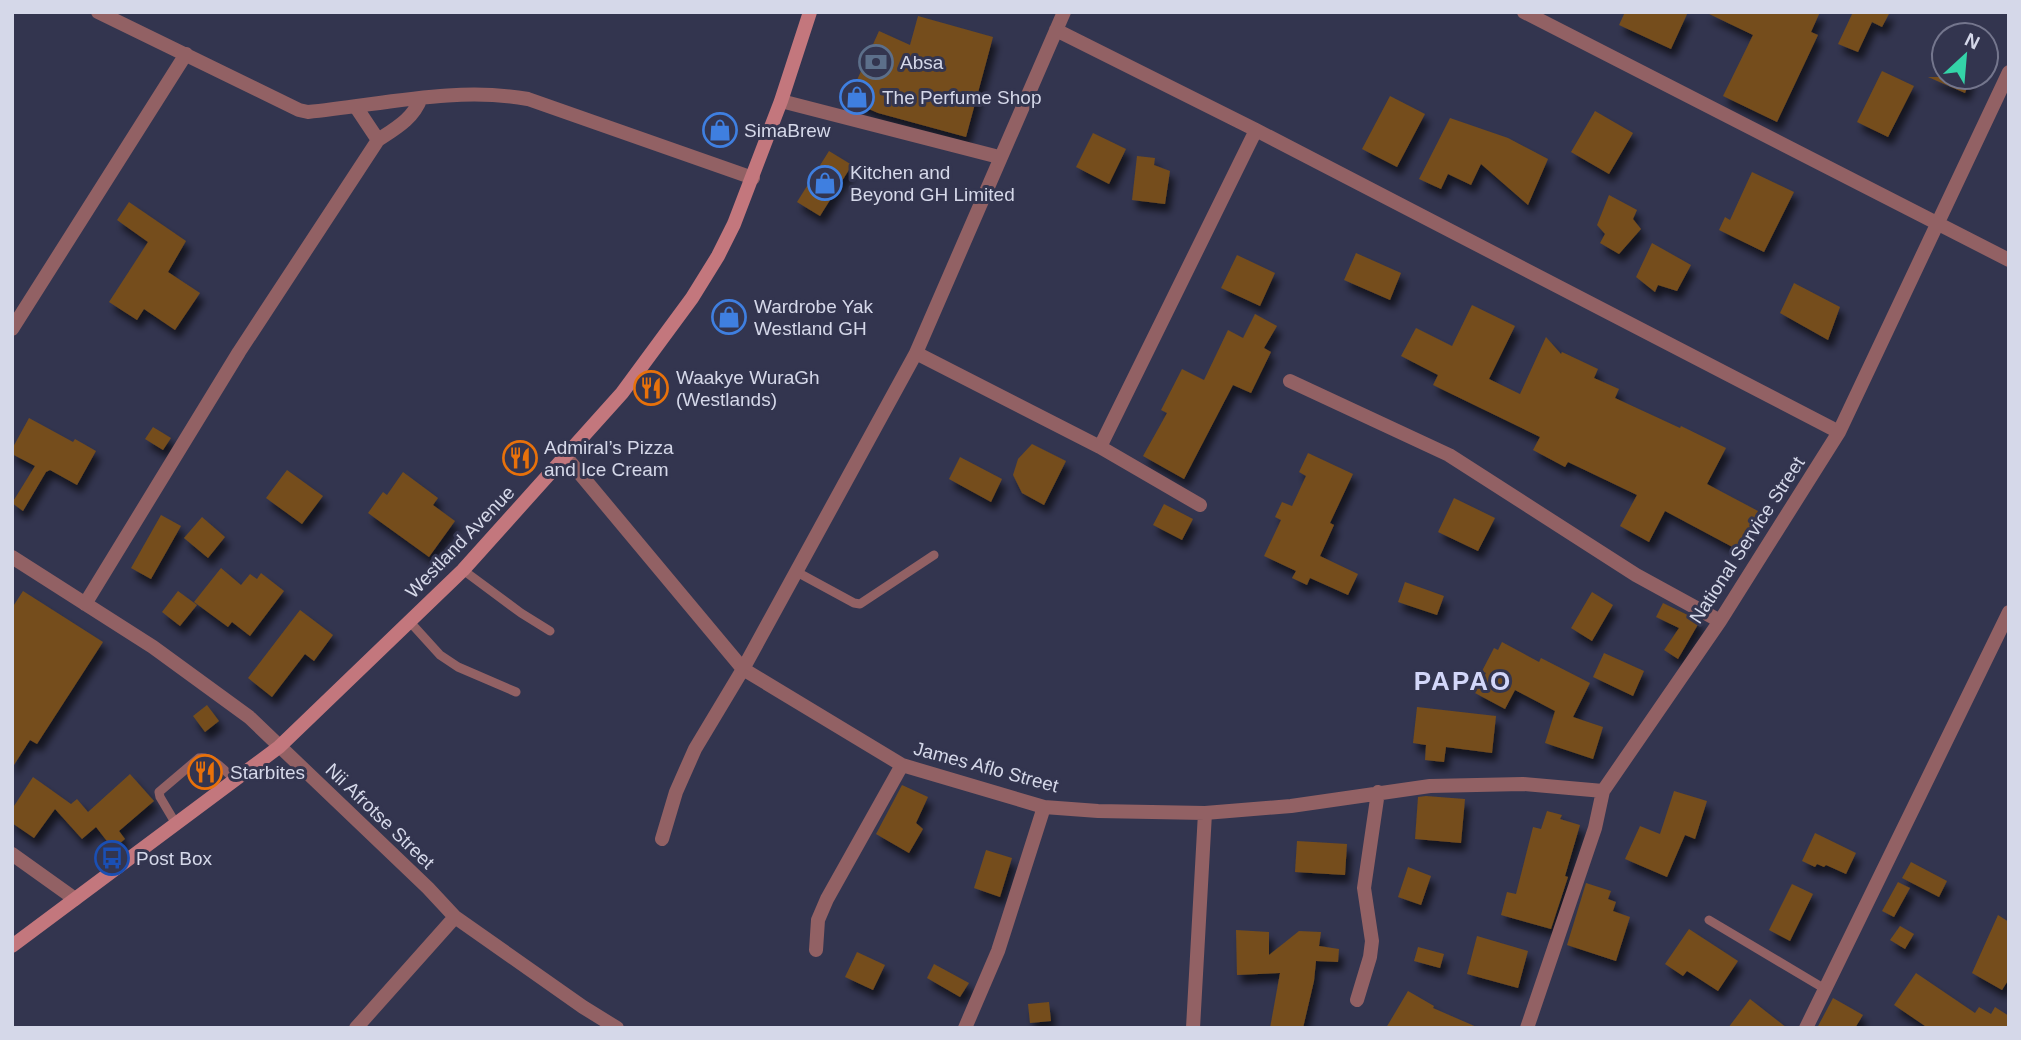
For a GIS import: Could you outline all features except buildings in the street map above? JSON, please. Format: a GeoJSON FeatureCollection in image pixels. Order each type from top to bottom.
{"type":"FeatureCollection","features":[{"type":"Feature","properties":{"kind":"street"},"geometry":{"type":"LineString","coordinates":[[98,12],[299,110],[308,112],[421,98],[505,95],[528,99],[753,178]]}},
{"type":"Feature","properties":{"kind":"street","name":"Westland Avenue"},"geometry":{"type":"LineString","coordinates":[[12,946],[279,747],[463,570],[622,393],[692,298],[718,256],[753,178],[810,12]]}},
{"type":"Feature","properties":{"kind":"street"},"geometry":{"type":"LineString","coordinates":[[662,839],[676,792],[695,749],[743,669],[916,354],[1064,12]]}},
{"type":"Feature","properties":{"kind":"street"},"geometry":{"type":"LineString","coordinates":[[1524,12],[2009,260]]}},
{"type":"Feature","properties":{"kind":"street"},"geometry":{"type":"LineString","coordinates":[[1056,30],[1256,130],[1839,432]]}},
{"type":"Feature","properties":{"kind":"street"},"geometry":{"type":"LineString","coordinates":[[12,329],[186,54]]}},
{"type":"Feature","properties":{"kind":"street","name":"National Service Street"},"geometry":{"type":"LineString","coordinates":[[1527,1028],[1595,828],[1603,791],[1720,621],[1839,432],[2009,72]]}},
{"type":"Feature","properties":{"kind":"street"},"geometry":{"type":"LineString","coordinates":[[85,604],[239,352],[378,140],[410,118],[421,98]]}},
{"type":"Feature","properties":{"kind":"street"},"geometry":{"type":"LineString","coordinates":[[781,102],[999,157]]}},
{"type":"Feature","properties":{"kind":"street"},"geometry":{"type":"LineString","coordinates":[[356,107],[378,140]]}},
{"type":"Feature","properties":{"kind":"street"},"geometry":{"type":"LineString","coordinates":[[1100,447],[1256,130]]}},
{"type":"Feature","properties":{"kind":"street"},"geometry":{"type":"LineString","coordinates":[[916,354],[1100,447],[1200,505]]}},
{"type":"Feature","properties":{"kind":"street"},"geometry":{"type":"LineString","coordinates":[[1290,381],[1449,455],[1636,575],[1720,621]]}},
{"type":"Feature","properties":{"kind":"street","name":"James Aflo Street"},"geometry":{"type":"LineString","coordinates":[[566,457],[743,669],[902,765],[1044,807],[1205,813],[1291,806],[1430,786],[1523,784],[1603,791]]}},
{"type":"Feature","properties":{"kind":"street","name":"Nii Afrotse Street"},"geometry":{"type":"LineString","coordinates":[[12,557],[153,647],[222,695],[249,717],[455,917],[617,1028]]}},
{"type":"Feature","properties":{"kind":"street"},"geometry":{"type":"LineString","coordinates":[[1806,1028],[2009,612]]}},
{"type":"Feature","properties":{"kind":"street"},"geometry":{"type":"LineString","coordinates":[[816,950],[818,920],[827,899],[902,765]]}},
{"type":"Feature","properties":{"kind":"street"},"geometry":{"type":"LineString","coordinates":[[1357,1000],[1370,957],[1371,925],[1364,888],[1378,792]]}},
{"type":"Feature","properties":{"kind":"street"},"geometry":{"type":"LineString","coordinates":[[965,1028],[998,951],[1044,807]]}},
{"type":"Feature","properties":{"kind":"street"},"geometry":{"type":"LineString","coordinates":[[1193,1028],[1205,813]]}},
{"type":"Feature","properties":{"kind":"street"},"geometry":{"type":"LineString","coordinates":[[12,853],[75,899]]}},
{"type":"Feature","properties":{"kind":"street"},"geometry":{"type":"LineString","coordinates":[[356,1028],[455,917]]}},
{"type":"Feature","properties":{"kind":"lane"},"geometry":{"type":"LineString","coordinates":[[795,571],[860,604],[934,555]]}},
{"type":"Feature","properties":{"kind":"lane"},"geometry":{"type":"LineString","coordinates":[[463,570],[550,632]]}},
{"type":"Feature","properties":{"kind":"lane"},"geometry":{"type":"LineString","coordinates":[[410,622],[440,656],[458,667],[516,692]]}},
{"type":"Feature","properties":{"kind":"lane"},"geometry":{"type":"LineString","coordinates":[[176,824],[159,792],[199,758],[212,760],[235,780]]}},
{"type":"Feature","properties":{"kind":"lane"},"geometry":{"type":"LineString","coordinates":[[1709,920],[1825,989]]}},
{"type":"Feature","properties":{"kind":"place","name":"Absa"},"geometry":{"type":"Point","coordinates":[876,62]}},
{"type":"Feature","properties":{"kind":"place","name":"The Perfume Shop"},"geometry":{"type":"Point","coordinates":[857,97]}},
{"type":"Feature","properties":{"kind":"place","name":"SimaBrew"},"geometry":{"type":"Point","coordinates":[720,130]}},
{"type":"Feature","properties":{"kind":"place","name":"Kitchen and Beyond GH Limited"},"geometry":{"type":"Point","coordinates":[825,183]}},
{"type":"Feature","properties":{"kind":"place","name":"Wardrobe Yak Westland GH"},"geometry":{"type":"Point","coordinates":[729,317]}},
{"type":"Feature","properties":{"kind":"place","name":"Waakye WuraGh (Westlands)"},"geometry":{"type":"Point","coordinates":[651,388]}},
{"type":"Feature","properties":{"kind":"place","name":"Admiral’s Pizza and Ice Cream"},"geometry":{"type":"Point","coordinates":[520,458]}},
{"type":"Feature","properties":{"kind":"place","name":"Starbites"},"geometry":{"type":"Point","coordinates":[205,772]}},
{"type":"Feature","properties":{"kind":"place","name":"Post Box"},"geometry":{"type":"Point","coordinates":[112,858]}},
{"type":"Feature","properties":{"kind":"district","name":"PAPAO"},"geometry":{"type":"Point","coordinates":[1463,681]}}]}
